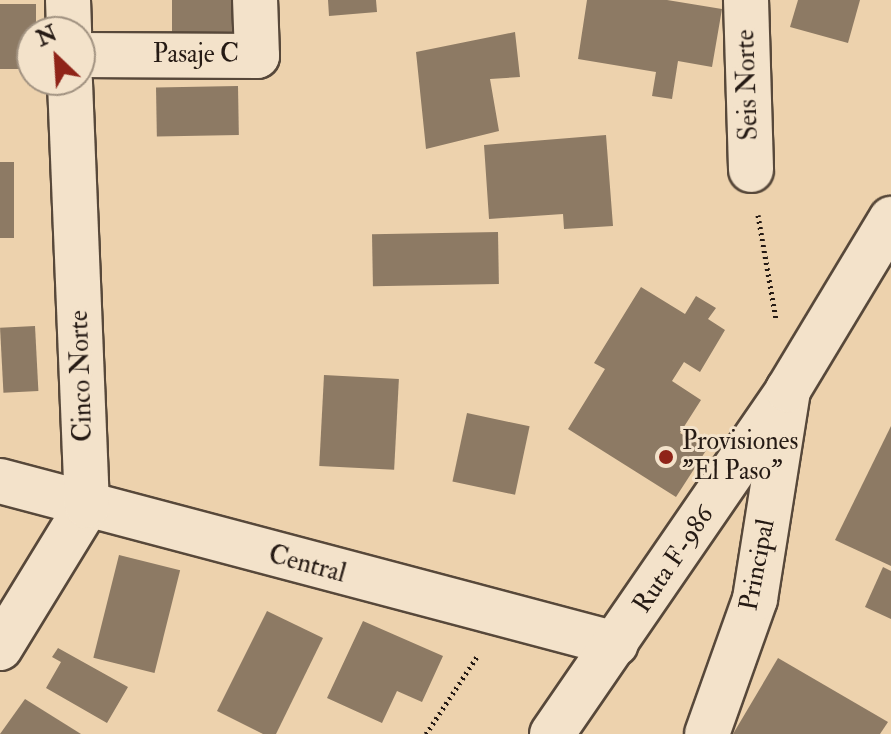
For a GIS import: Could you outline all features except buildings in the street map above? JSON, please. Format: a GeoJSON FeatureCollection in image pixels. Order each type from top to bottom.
{"type":"FeatureCollection","features":[{"type":"Feature","properties":{"kind":"street","name":"Pasaje C"},"geometry":{"type":"LineString","coordinates":[[96,55],[257,56],[255,0]]}},
{"type":"Feature","properties":{"kind":"street","name":"Seis Norte"},"geometry":{"type":"LineString","coordinates":[[746,0],[751,170]]}},
{"type":"Feature","properties":{"kind":"street","name":"Cinco Norte"},"geometry":{"type":"LineString","coordinates":[[71,96],[87,506]]}},
{"type":"Feature","properties":{"kind":"street","name":"Ruta F-986"},"geometry":{"type":"LineString","coordinates":[[552,734],[788,390],[891,219]]}},
{"type":"Feature","properties":{"kind":"street","name":"Principal"},"geometry":{"type":"LineString","coordinates":[[707,734],[755,599],[788,390]]}},
{"type":"Feature","properties":{"kind":"street","name":"Central"},"geometry":{"type":"LineString","coordinates":[[0,481],[503,617],[616,644]]}},
{"type":"Feature","properties":{"kind":"street"},"geometry":{"type":"LineString","coordinates":[[0,648],[87,506]]}},
{"type":"Feature","properties":{"kind":"path"},"geometry":{"type":"LineString","coordinates":[[751,170],[788,390]]}},
{"type":"Feature","properties":{"kind":"path"},"geometry":{"type":"LineString","coordinates":[[426,734],[503,617]]}},
{"type":"Feature","properties":{"kind":"place","name":"Provisiones \"El Paso\""},"geometry":{"type":"Point","coordinates":[666,457]}}]}
